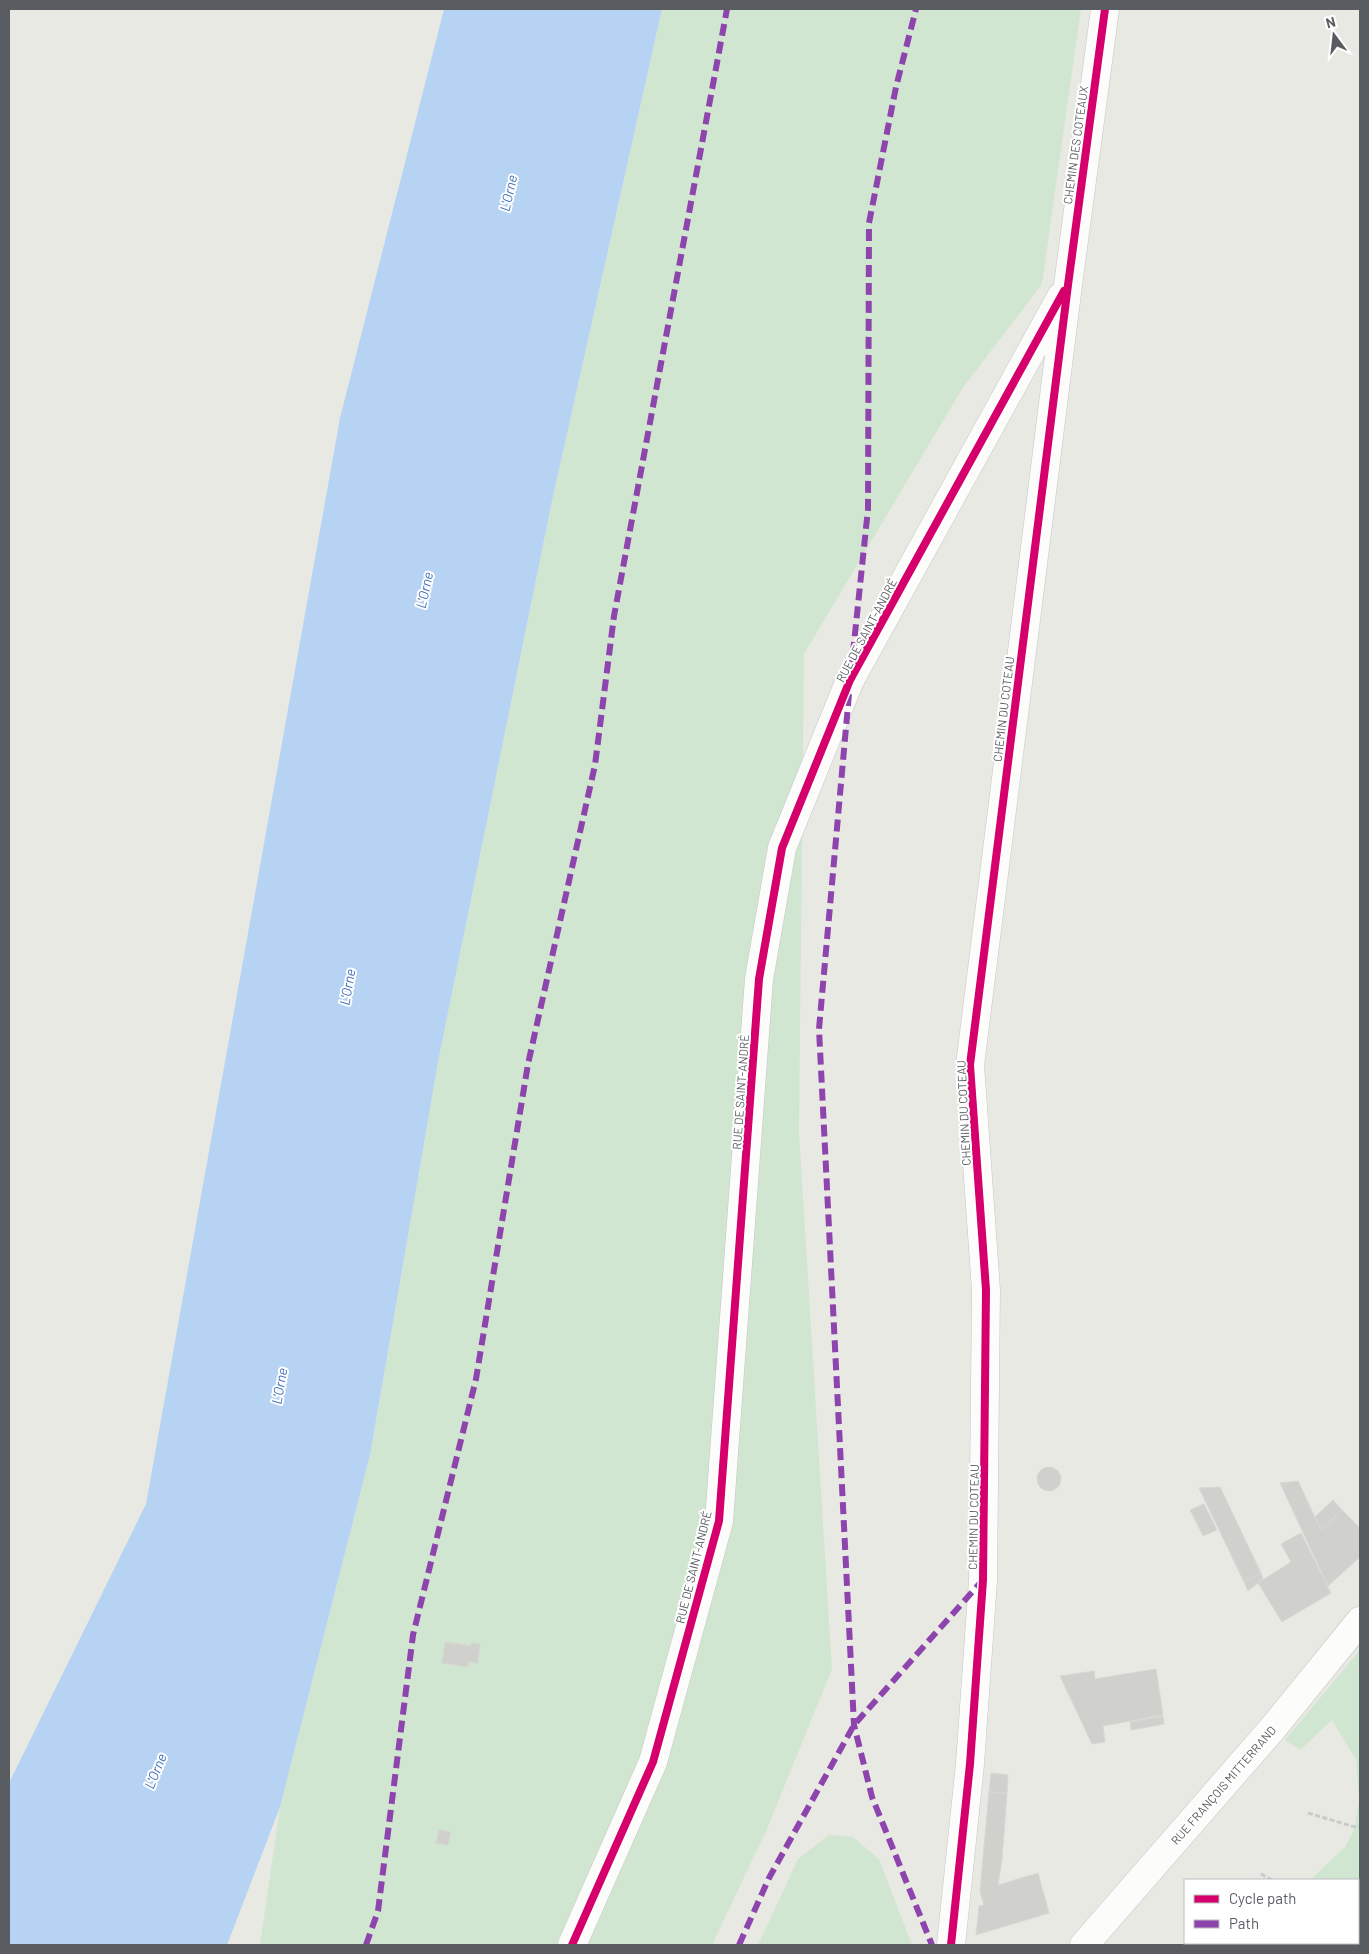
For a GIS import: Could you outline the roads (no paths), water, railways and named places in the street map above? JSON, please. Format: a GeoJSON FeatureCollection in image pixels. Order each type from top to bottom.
{"type":"FeatureCollection","features":[{"type":"Feature","properties":{"kind":"street","name":"CHEMIN DES COTEAUX"},"geometry":{"type":"LineString","coordinates":[[1068,285],[1105,9]]}},
{"type":"Feature","properties":{"kind":"street","name":"RUE DE SAINT-ANDRÉ"},"geometry":{"type":"LineString","coordinates":[[572,1945],[653,1762],[719,1521],[759,979],[782,848],[850,680],[1068,285]]}},
{"type":"Feature","properties":{"kind":"street","name":"CHEMIN DU COTEAU"},"geometry":{"type":"LineString","coordinates":[[951,1945],[970,1764],[983,1580],[986,1290],[970,1065],[1068,285]]}},
{"type":"Feature","properties":{"kind":"street","name":"RUE FRANÇOIS MITTERRAND"},"geometry":{"type":"LineString","coordinates":[[1084,1945],[1273,1728],[1360,1622]]}},
{"type":"Feature","properties":{"kind":"water","name":"L'Orne"},"geometry":{"type":"Polygon","coordinates":[[[444,9],[662,9],[552,501],[439,1057],[370,1455],[280,1807],[227,1945],[9,1945],[9,1783],[146,1504],[340,418],[444,9]]]}}]}
